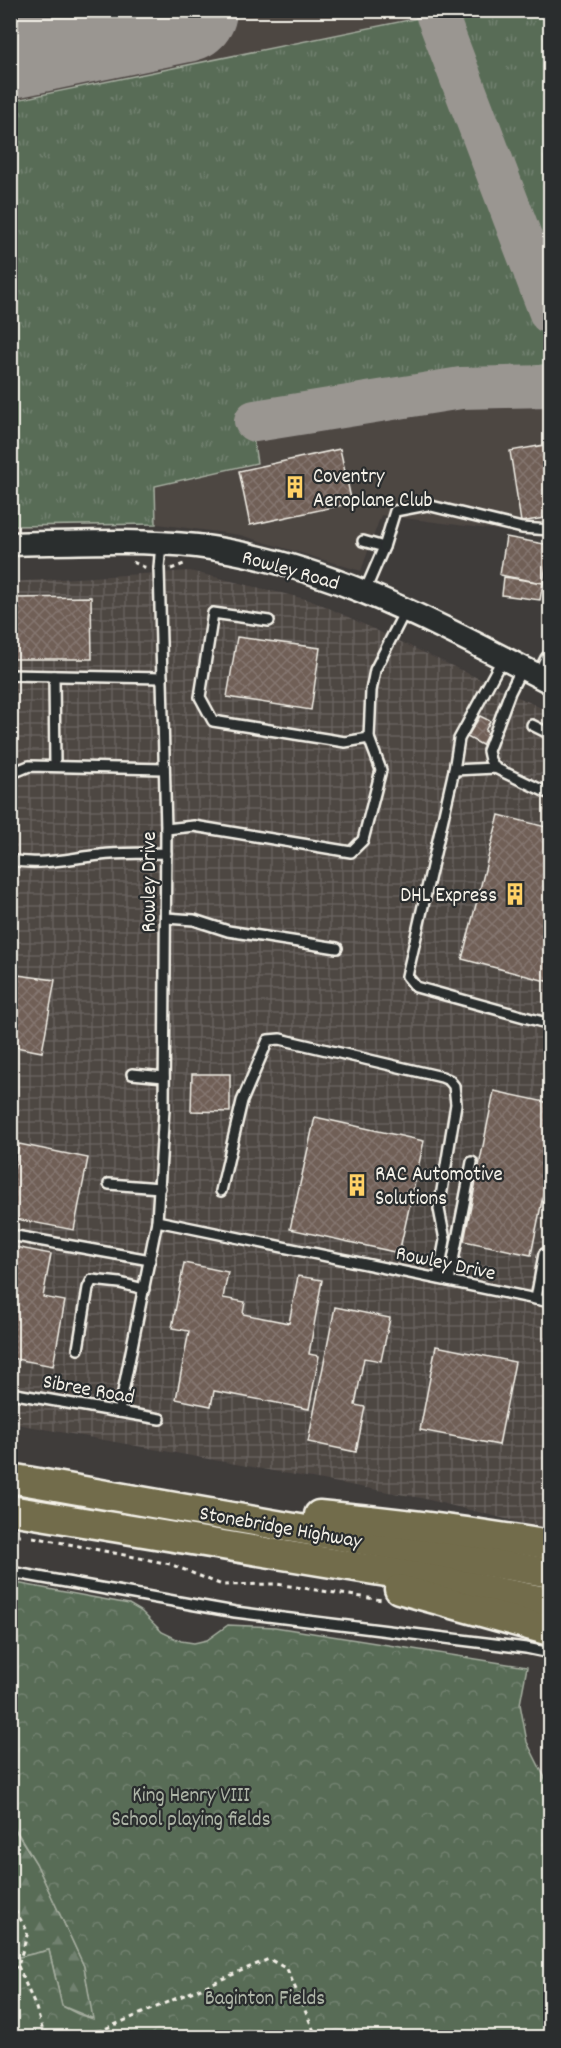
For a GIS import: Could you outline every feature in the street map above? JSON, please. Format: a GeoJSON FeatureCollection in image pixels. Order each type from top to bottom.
{"type":"FeatureCollection","features":[{"type":"Feature","properties":{"kind":"highway","name":"Stonebridge Highway"},"geometry":{"type":"LineString","coordinates":[[10,1478],[550,1573]]}},
{"type":"Feature","properties":{"kind":"highway","name":"Stonebridge Highway"},"geometry":{"type":"LineString","coordinates":[[10,1510],[441,1581],[550,1602]]}},
{"type":"Feature","properties":{"kind":"highway"},"geometry":{"type":"LineString","coordinates":[[200,1512],[268,1510],[387,1521],[489,1534],[550,1545]]}},
{"type":"Feature","properties":{"kind":"highway"},"geometry":{"type":"LineString","coordinates":[[309,1560],[433,1599],[550,1631]]}},
{"type":"Feature","properties":{"kind":"street","name":"Rowley Road"},"geometry":{"type":"LineString","coordinates":[[10,544],[161,543],[197,546],[294,566],[365,591],[532,668]]}},
{"type":"Feature","properties":{"kind":"lane"},"geometry":{"type":"LineString","coordinates":[[365,591],[384,547],[395,511],[427,505],[522,528],[550,530]]}},
{"type":"Feature","properties":{"kind":"lane"},"geometry":{"type":"LineString","coordinates":[[363,541],[384,547]]}},
{"type":"Feature","properties":{"kind":"lane","name":"Rowley Drive"},"geometry":{"type":"LineString","coordinates":[[120,1412],[157,1221],[159,1188],[164,1077],[166,918],[159,568],[161,543]]}},
{"type":"Feature","properties":{"kind":"lane"},"geometry":{"type":"LineString","coordinates":[[166,829],[194,826],[351,852],[363,840],[381,770],[369,738],[370,691],[375,670],[406,609]]}},
{"type":"Feature","properties":{"kind":"lane"},"geometry":{"type":"LineString","coordinates":[[269,621],[213,613],[200,698],[213,721],[345,742],[369,738]]}},
{"type":"Feature","properties":{"kind":"lane"},"geometry":{"type":"LineString","coordinates":[[495,768],[488,750],[510,692],[532,668]]}},
{"type":"Feature","properties":{"kind":"lane"},"geometry":{"type":"LineString","coordinates":[[532,668],[459,740],[407,975],[416,987],[550,1024]]}},
{"type":"Feature","properties":{"kind":"lane"},"geometry":{"type":"LineString","coordinates":[[10,675],[162,678]]}},
{"type":"Feature","properties":{"kind":"lane"},"geometry":{"type":"LineString","coordinates":[[54,676],[55,766]]}},
{"type":"Feature","properties":{"kind":"lane"},"geometry":{"type":"LineString","coordinates":[[532,725],[550,734]]}},
{"type":"Feature","properties":{"kind":"lane"},"geometry":{"type":"LineString","coordinates":[[10,774],[29,766],[164,769]]}},
{"type":"Feature","properties":{"kind":"lane"},"geometry":{"type":"LineString","coordinates":[[454,770],[495,768],[550,794]]}},
{"type":"Feature","properties":{"kind":"lane"},"geometry":{"type":"LineString","coordinates":[[10,860],[52,861],[102,854],[166,853]]}},
{"type":"Feature","properties":{"kind":"lane"},"geometry":{"type":"LineString","coordinates":[[166,918],[194,920],[228,931],[337,948]]}},
{"type":"Feature","properties":{"kind":"lane"},"geometry":{"type":"LineString","coordinates":[[221,1191],[242,1101],[268,1040],[280,1039],[442,1077],[454,1086],[456,1104],[439,1209],[445,1240],[438,1278]]}},
{"type":"Feature","properties":{"kind":"lane"},"geometry":{"type":"LineString","coordinates":[[132,1074],[164,1077]]}},
{"type":"Feature","properties":{"kind":"lane"},"geometry":{"type":"LineString","coordinates":[[449,1281],[472,1162]]}},
{"type":"Feature","properties":{"kind":"lane"},"geometry":{"type":"LineString","coordinates":[[109,1184],[159,1188]]}},
{"type":"Feature","properties":{"kind":"lane","name":"Rowley Drive"},"geometry":{"type":"LineString","coordinates":[[157,1221],[550,1302]]}},
{"type":"Feature","properties":{"kind":"lane"},"geometry":{"type":"LineString","coordinates":[[10,1235],[150,1260]]}},
{"type":"Feature","properties":{"kind":"lane"},"geometry":{"type":"LineString","coordinates":[[536,1299],[544,1254]]}},
{"type":"Feature","properties":{"kind":"lane"},"geometry":{"type":"LineString","coordinates":[[78,1349],[88,1288],[92,1280],[120,1283],[144,1289]]}},
{"type":"Feature","properties":{"kind":"lane","name":"Sibree Road"},"geometry":{"type":"LineString","coordinates":[[10,1393],[160,1419]]}},
{"type":"Feature","properties":{"kind":"lane"},"geometry":{"type":"LineString","coordinates":[[10,1572],[236,1612],[526,1648],[550,1653]]}},
{"type":"Feature","properties":{"kind":"path"},"geometry":{"type":"LineString","coordinates":[[129,559],[144,567],[173,569],[193,560]]}},
{"type":"Feature","properties":{"kind":"path"},"geometry":{"type":"LineString","coordinates":[[10,1534],[170,1564],[222,1585],[276,1584],[386,1601]]}},
{"type":"Feature","properties":{"kind":"path"},"geometry":{"type":"LineString","coordinates":[[10,1902],[28,1932],[18,1966],[45,2037]]}},
{"type":"Feature","properties":{"kind":"path"},"geometry":{"type":"LineString","coordinates":[[44,2032],[74,2035],[100,2031],[269,1959],[287,1969],[317,2037]]}},
{"type":"Feature","properties":{"kind":"path"},"geometry":{"type":"LineString","coordinates":[[10,1970],[18,1966]]}},
{"type":"Feature","properties":{"kind":"shaded area"},"geometry":{"type":"Polygon","coordinates":[[[10,11],[550,11],[550,537],[381,515],[361,571],[240,535],[157,524],[11,528],[10,11]]]}},
{"type":"Feature","properties":{"kind":"shaded area"},"geometry":{"type":"Polygon","coordinates":[[[190,571],[314,601],[550,712],[550,1530],[421,1498],[11,1423],[10,582],[190,571]]]}},
{"type":"Feature","properties":{"kind":"green space"},"geometry":{"type":"Polygon","coordinates":[[[451,11],[550,11],[550,282],[451,11]]]}},
{"type":"Feature","properties":{"kind":"green space"},"geometry":{"type":"Polygon","coordinates":[[[428,16],[550,335],[550,364],[249,410],[257,463],[155,486],[156,524],[11,526],[11,101],[428,16]]]}},
{"type":"Feature","properties":{"kind":"green space","name":"King Henry VIII School playing fields"},"geometry":{"type":"Polygon","coordinates":[[[11,1582],[129,1604],[141,1611],[162,1632],[181,1641],[194,1643],[207,1640],[228,1625],[275,1627],[527,1667],[520,1704],[527,1742],[550,1788],[550,2030],[500,2038],[11,2037],[11,1959],[49,1950],[62,2006],[93,2019],[84,1966],[36,1863],[11,1822],[11,1582]]]}},
{"type":"Feature","properties":{"kind":"green space"},"geometry":{"type":"Polygon","coordinates":[[[10,1822],[36,1863],[84,1966],[94,2019],[62,2006],[49,1950],[11,1959],[10,1822]]]}},
{"type":"Feature","properties":{"kind":"building"},"geometry":{"type":"Polygon","coordinates":[[[550,444],[550,517],[521,522],[510,451],[550,444]]]}},
{"type":"Feature","properties":{"kind":"building","name":"Coventry Aeroplane Club"},"geometry":{"type":"Polygon","coordinates":[[[340,449],[352,503],[250,525],[239,471],[340,449]]]}},
{"type":"Feature","properties":{"kind":"building"},"geometry":{"type":"Polygon","coordinates":[[[506,537],[550,545],[543,583],[500,575],[506,537]]]}},
{"type":"Feature","properties":{"kind":"building"},"geometry":{"type":"Polygon","coordinates":[[[504,577],[543,583],[540,600],[502,595],[504,577]]]}},
{"type":"Feature","properties":{"kind":"building"},"geometry":{"type":"Polygon","coordinates":[[[91,597],[92,659],[10,659],[10,598],[91,597]]]}},
{"type":"Feature","properties":{"kind":"building"},"geometry":{"type":"Polygon","coordinates":[[[237,637],[320,648],[311,710],[227,697],[237,637]]]}},
{"type":"Feature","properties":{"kind":"building"},"geometry":{"type":"Polygon","coordinates":[[[480,716],[490,721],[485,731],[488,733],[482,745],[467,737],[480,716]]]}},
{"type":"Feature","properties":{"kind":"building","name":"DHL Express"},"geometry":{"type":"Polygon","coordinates":[[[499,815],[550,828],[550,982],[462,959],[499,815]]]}},
{"type":"Feature","properties":{"kind":"building"},"geometry":{"type":"Polygon","coordinates":[[[10,974],[55,980],[42,1052],[10,1046],[10,974]]]}},
{"type":"Feature","properties":{"kind":"building"},"geometry":{"type":"Polygon","coordinates":[[[192,1074],[230,1074],[230,1112],[191,1111],[192,1074]]]}},
{"type":"Feature","properties":{"kind":"building"},"geometry":{"type":"Polygon","coordinates":[[[494,1091],[550,1103],[550,1187],[545,1186],[531,1255],[464,1241],[494,1091]]]}},
{"type":"Feature","properties":{"kind":"building","name":"RAC Automotive Solutions"},"geometry":{"type":"Polygon","coordinates":[[[315,1117],[424,1141],[399,1253],[290,1229],[315,1117]]]}},
{"type":"Feature","properties":{"kind":"building"},"geometry":{"type":"Polygon","coordinates":[[[19,1144],[88,1158],[74,1230],[10,1218],[10,1188],[19,1144]]]}},
{"type":"Feature","properties":{"kind":"building"},"geometry":{"type":"Polygon","coordinates":[[[10,1246],[51,1254],[43,1297],[65,1301],[53,1366],[10,1358],[10,1246]]]}},
{"type":"Feature","properties":{"kind":"building"},"geometry":{"type":"Polygon","coordinates":[[[184,1263],[228,1272],[223,1298],[245,1302],[243,1314],[289,1323],[298,1276],[322,1280],[309,1354],[319,1356],[309,1409],[214,1391],[211,1406],[176,1399],[189,1331],[172,1328],[184,1263]]]}},
{"type":"Feature","properties":{"kind":"building"},"geometry":{"type":"Polygon","coordinates":[[[335,1307],[390,1318],[381,1361],[364,1358],[355,1405],[365,1407],[356,1452],[308,1442],[335,1307]]]}},
{"type":"Feature","properties":{"kind":"building"},"geometry":{"type":"Polygon","coordinates":[[[436,1346],[515,1362],[499,1445],[420,1430],[436,1346]]]}},
{"type":"Feature","properties":{"kind":"taxiway"},"geometry":{"type":"LineString","coordinates":[[435,10],[550,313]]}},
{"type":"Feature","properties":{"kind":"taxiway"},"geometry":{"type":"LineString","coordinates":[[255,421],[461,388],[550,386]]}},
{"type":"Feature","properties":{"kind":"runway"},"geometry":{"type":"LineString","coordinates":[[10,46],[185,10]]}},
{"type":"Feature","properties":{"kind":"place","name":"Coventry Aeroplane Club"},"geometry":{"type":"Point","coordinates":[295,487]}},
{"type":"Feature","properties":{"kind":"place","name":"DHL Express"},"geometry":{"type":"Point","coordinates":[515,894]}},
{"type":"Feature","properties":{"kind":"place","name":"RAC Automotive Solutions"},"geometry":{"type":"Point","coordinates":[357,1185]}},
{"type":"Feature","properties":{"kind":"park label","name":"Baginton Fields"},"geometry":{"type":"Point","coordinates":[265,1997]}}]}
